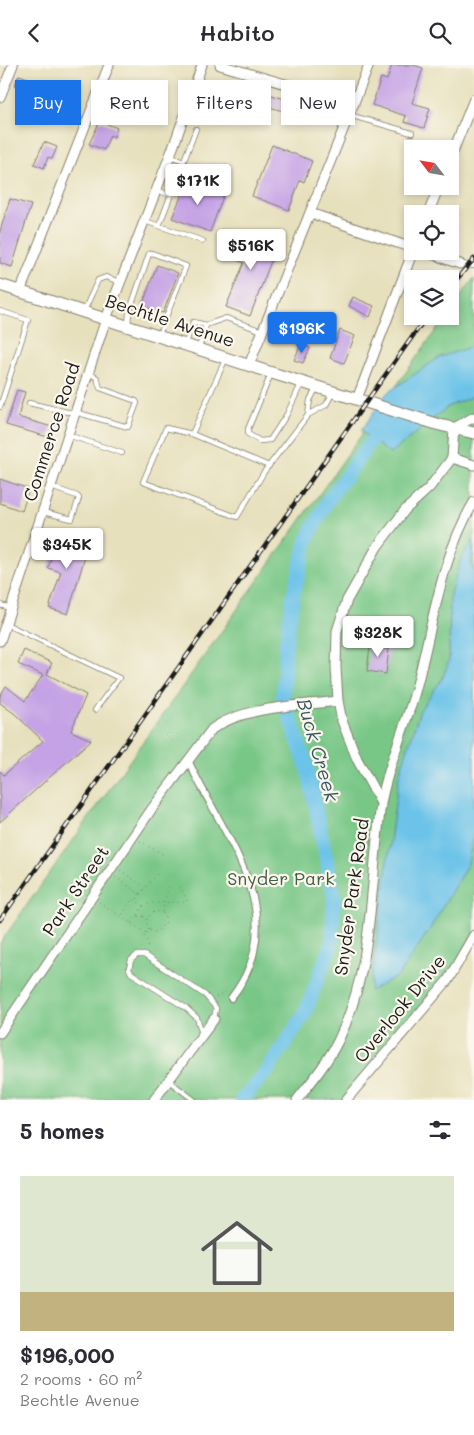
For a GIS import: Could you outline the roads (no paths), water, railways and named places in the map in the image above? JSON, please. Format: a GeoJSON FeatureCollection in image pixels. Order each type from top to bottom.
{"type":"FeatureCollection","features":[{"type":"Feature","properties":{"kind":"main road","name":"Bechtle Avenue"},"geometry":{"type":"LineString","coordinates":[[0,285],[272,373],[440,425],[472,432]]}},
{"type":"Feature","properties":{"kind":"street"},"geometry":{"type":"LineString","coordinates":[[0,97],[13,65]]}},
{"type":"Feature","properties":{"kind":"street"},"geometry":{"type":"LineString","coordinates":[[20,292],[109,65]]}},
{"type":"Feature","properties":{"kind":"street","name":"Commerce Road"},"geometry":{"type":"LineString","coordinates":[[0,641],[106,319],[170,156],[202,65]]}},
{"type":"Feature","properties":{"kind":"street"},"geometry":{"type":"LineString","coordinates":[[220,65],[281,83]]}},
{"type":"Feature","properties":{"kind":"street"},"geometry":{"type":"LineString","coordinates":[[355,101],[369,65]]}},
{"type":"Feature","properties":{"kind":"street"},"geometry":{"type":"LineString","coordinates":[[458,140],[474,99]]}},
{"type":"Feature","properties":{"kind":"street"},"geometry":{"type":"LineString","coordinates":[[250,365],[345,125]]}},
{"type":"Feature","properties":{"kind":"street"},"geometry":{"type":"LineString","coordinates":[[310,213],[404,246]]}},
{"type":"Feature","properties":{"kind":"street"},"geometry":{"type":"LineString","coordinates":[[357,399],[409,260]]}},
{"type":"Feature","properties":{"kind":"street"},"geometry":{"type":"LineString","coordinates":[[449,260],[460,264]]}},
{"type":"Feature","properties":{"kind":"street"},"geometry":{"type":"LineString","coordinates":[[474,417],[454,428],[452,458],[474,465]]}},
{"type":"Feature","properties":{"kind":"street","name":"Snyder Park Road"},"geometry":{"type":"LineString","coordinates":[[381,803],[349,741],[338,701],[336,646],[340,616],[347,600],[383,539],[405,509],[429,488],[452,458]]}},
{"type":"Feature","properties":{"kind":"street","name":"Snyder Park Road"},"geometry":{"type":"LineString","coordinates":[[297,1100],[315,1077],[338,1040],[355,992],[368,929],[381,803],[416,687],[443,574],[459,529],[474,502]]}},
{"type":"Feature","properties":{"kind":"street"},"geometry":{"type":"LineString","coordinates":[[233,996],[254,955],[256,909],[247,875],[238,854],[197,782],[188,760],[212,729],[223,721],[246,714],[338,701]]}},
{"type":"Feature","properties":{"kind":"street","name":"Park Street"},"geometry":{"type":"LineString","coordinates":[[0,1033],[133,837],[188,760]]}},
{"type":"Feature","properties":{"kind":"street","name":"Overlook Drive"},"geometry":{"type":"LineString","coordinates":[[346,1100],[443,986],[474,935]]}},
{"type":"Feature","properties":{"kind":"street"},"geometry":{"type":"LineString","coordinates":[[154,1100],[214,1019]]}},
{"type":"Feature","properties":{"kind":"lane"},"geometry":{"type":"LineString","coordinates":[[355,117],[412,133]]}},
{"type":"Feature","properties":{"kind":"lane"},"geometry":{"type":"LineString","coordinates":[[159,226],[196,129]]}},
{"type":"Feature","properties":{"kind":"lane"},"geometry":{"type":"LineString","coordinates":[[170,156],[184,161]]}},
{"type":"Feature","properties":{"kind":"lane"},"geometry":{"type":"LineString","coordinates":[[156,190],[171,195]]}},
{"type":"Feature","properties":{"kind":"lane"},"geometry":{"type":"LineString","coordinates":[[144,221],[203,241]]}},
{"type":"Feature","properties":{"kind":"lane"},"geometry":{"type":"LineString","coordinates":[[128,326],[129,313],[149,254],[152,253],[186,266],[159,336]]}},
{"type":"Feature","properties":{"kind":"lane"},"geometry":{"type":"LineString","coordinates":[[460,264],[474,267]]}},
{"type":"Feature","properties":{"kind":"lane"},"geometry":{"type":"LineString","coordinates":[[83,312],[98,280],[106,277],[120,282]]}},
{"type":"Feature","properties":{"kind":"lane"},"geometry":{"type":"LineString","coordinates":[[0,311],[28,320],[0,407]]}},
{"type":"Feature","properties":{"kind":"lane"},"geometry":{"type":"LineString","coordinates":[[186,345],[193,322],[206,325],[226,318],[262,331]]}},
{"type":"Feature","properties":{"kind":"lane"},"geometry":{"type":"LineString","coordinates":[[199,349],[206,325]]}},
{"type":"Feature","properties":{"kind":"lane"},"geometry":{"type":"LineString","coordinates":[[192,434],[227,357]]}},
{"type":"Feature","properties":{"kind":"lane"},"geometry":{"type":"LineString","coordinates":[[29,403],[67,412],[75,412],[126,428],[137,403],[100,388],[97,378],[88,373]]}},
{"type":"Feature","properties":{"kind":"lane"},"geometry":{"type":"LineString","coordinates":[[272,373],[248,429],[248,434],[260,441],[270,440],[287,414],[302,382]]}},
{"type":"Feature","properties":{"kind":"lane"},"geometry":{"type":"LineString","coordinates":[[308,415],[310,400],[318,386]]}},
{"type":"Feature","properties":{"kind":"lane"},"geometry":{"type":"LineString","coordinates":[[269,466],[192,434],[166,428],[143,482],[237,517],[269,466],[308,415],[326,405],[333,391]]}},
{"type":"Feature","properties":{"kind":"lane"},"geometry":{"type":"LineString","coordinates":[[68,435],[122,453]]}},
{"type":"Feature","properties":{"kind":"lane"},"geometry":{"type":"LineString","coordinates":[[43,512],[70,520],[79,498],[51,487]]}},
{"type":"Feature","properties":{"kind":"lane"},"geometry":{"type":"LineString","coordinates":[[0,605],[11,608]]}},
{"type":"Feature","properties":{"kind":"lane"},"geometry":{"type":"LineString","coordinates":[[6,624],[119,678],[95,710]]}},
{"type":"Feature","properties":{"kind":"lane"},"geometry":{"type":"LineString","coordinates":[[203,1035],[197,1018],[131,973],[129,969],[132,960],[138,955],[144,955],[210,999],[216,1008],[214,1019]]}},
{"type":"Feature","properties":{"kind":"lane"},"geometry":{"type":"LineString","coordinates":[[168,1081],[194,1100]]}},
{"type":"Feature","properties":{"kind":"water"},"geometry":{"type":"Polygon","coordinates":[[[474,346],[474,396],[449,406],[390,454],[361,431],[387,393],[440,357],[474,346]]]}},
{"type":"Feature","properties":{"kind":"water"},"geometry":{"type":"Polygon","coordinates":[[[474,540],[471,564],[474,571],[474,831],[468,863],[430,929],[398,976],[370,991],[399,775],[420,710],[442,679],[449,661],[450,593],[462,557],[474,540]]]}},
{"type":"Feature","properties":{"kind":"waterway","name":"Buck Creek"},"geometry":{"type":"LineString","coordinates":[[242,1100],[267,1071],[305,1013],[332,943],[334,895],[308,771],[283,696],[286,644],[293,596],[307,540],[327,502],[377,433],[385,427]]}},
{"type":"Feature","properties":{"kind":"railway"},"geometry":{"type":"LineString","coordinates":[[459,276],[474,259]]}},
{"type":"Feature","properties":{"kind":"railway"},"geometry":{"type":"LineString","coordinates":[[0,920],[421,325]]}},
{"type":"Feature","properties":{"kind":"park label","name":"Snyder Park"},"geometry":{"type":"Point","coordinates":[281,879]}}]}
